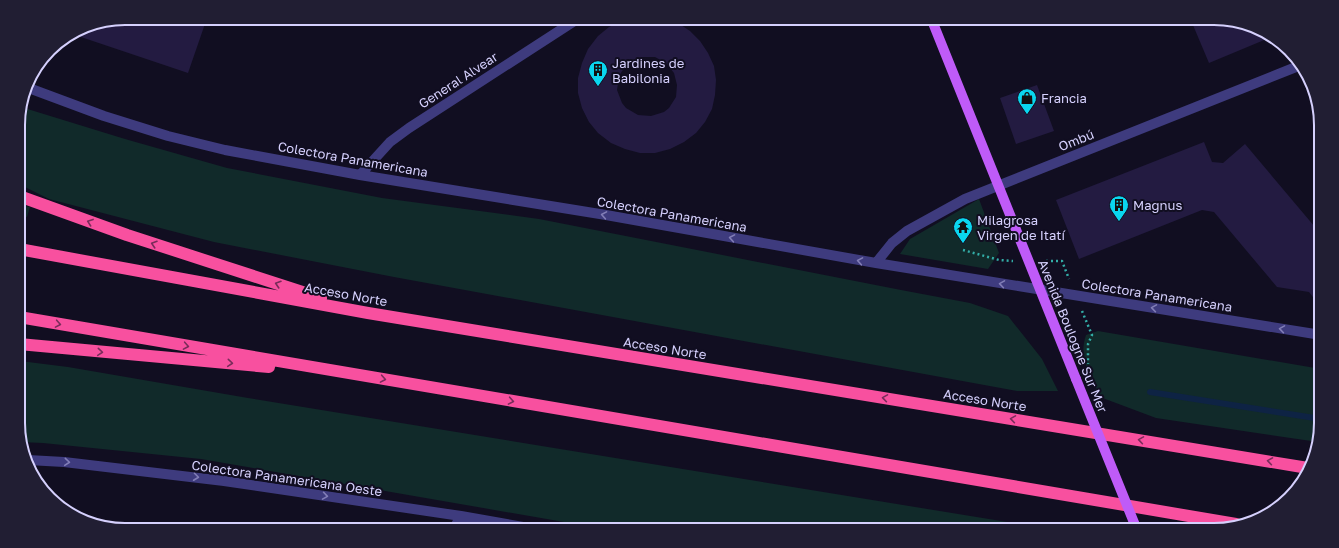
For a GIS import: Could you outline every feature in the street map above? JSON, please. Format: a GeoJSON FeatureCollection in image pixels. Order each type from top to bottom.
{"type":"FeatureCollection","features":[{"type":"Feature","properties":{"kind":"highway"},"geometry":{"type":"LineString","coordinates":[[25,198],[127,235],[368,313]]}},
{"type":"Feature","properties":{"kind":"highway","name":"Acceso Norte"},"geometry":{"type":"LineString","coordinates":[[25,250],[368,313],[1304,467]]}},
{"type":"Feature","properties":{"kind":"highway"},"geometry":{"type":"LineString","coordinates":[[25,318],[1226,522]]}},
{"type":"Feature","properties":{"kind":"highway"},"geometry":{"type":"LineString","coordinates":[[25,344],[361,375]]}},
{"type":"Feature","properties":{"kind":"main road","name":"Avenida Boulogne Sur Mer"},"geometry":{"type":"LineString","coordinates":[[935,25],[1134,523]]}},
{"type":"Feature","properties":{"kind":"street","name":"General Alvear"},"geometry":{"type":"LineString","coordinates":[[360,175],[390,142],[409,128],[568,25]]}},
{"type":"Feature","properties":{"kind":"street","name":"Ombú"},"geometry":{"type":"LineString","coordinates":[[876,264],[892,243],[907,231],[965,199],[1295,67]]}},
{"type":"Feature","properties":{"kind":"street","name":"Colectora Panamericana"},"geometry":{"type":"LineString","coordinates":[[32,89],[104,116],[168,136],[225,150],[360,175],[606,215],[876,264],[1314,334]]}},
{"type":"Feature","properties":{"kind":"street","name":"Colectora Panamericana Oeste"},"geometry":{"type":"LineString","coordinates":[[32,460],[64,462],[224,481],[500,523]]}},
{"type":"Feature","properties":{"kind":"street"},"geometry":{"type":"LineString","coordinates":[[457,523],[461,516]]}},
{"type":"Feature","properties":{"kind":"green space"},"geometry":{"type":"Polygon","coordinates":[[[26,109],[227,168],[382,198],[539,219],[970,303],[1008,316],[1042,359],[1058,391],[1017,391],[394,277],[214,242],[49,199],[25,187],[25,118],[26,109]]]}},
{"type":"Feature","properties":{"kind":"green space"},"geometry":{"type":"Polygon","coordinates":[[[979,199],[999,253],[988,269],[900,254],[910,239],[979,199]]]}},
{"type":"Feature","properties":{"kind":"green space"},"geometry":{"type":"Polygon","coordinates":[[[25,206],[30,207],[27,217],[25,217],[25,206]]]}},
{"type":"Feature","properties":{"kind":"green space"},"geometry":{"type":"Polygon","coordinates":[[[1098,331],[1314,368],[1314,423],[1312,441],[1156,418],[1100,397],[1086,367],[1084,359],[1083,351],[1086,335],[1098,331]]]}},
{"type":"Feature","properties":{"kind":"green space"},"geometry":{"type":"Polygon","coordinates":[[[25,362],[68,367],[248,398],[1013,523],[570,523],[201,459],[27,442],[25,430],[25,362]]]}},
{"type":"Feature","properties":{"kind":"building"},"geometry":{"type":"Polygon","coordinates":[[[118,25],[205,25],[188,73],[79,36],[93,30],[118,25]]]}},
{"type":"Feature","properties":{"kind":"building","name":"Jardines de Babilonia"},"geometry":{"type":"Polygon","coordinates":[[[613,25],[681,25],[690,31],[700,41],[708,53],[714,66],[716,80],[712,109],[705,122],[696,133],[684,142],[670,149],[655,153],[640,153],[611,143],[598,133],[589,122],[582,108],[578,93],[578,78],[588,49],[598,36],[613,25]],[[643,57],[631,62],[622,71],[619,77],[617,90],[622,103],[626,108],[638,115],[651,116],[664,112],[669,108],[676,97],[677,85],[674,73],[666,63],[655,57],[643,57]]]}},
{"type":"Feature","properties":{"kind":"building"},"geometry":{"type":"Polygon","coordinates":[[[1193,25],[1221,25],[1234,27],[1246,30],[1266,39],[1209,63],[1193,25]]]}},
{"type":"Feature","properties":{"kind":"building","name":"Francia"},"geometry":{"type":"Polygon","coordinates":[[[1037,85],[1054,131],[1016,144],[1000,98],[1037,85]]]}},
{"type":"Feature","properties":{"kind":"building","name":"Magnus"},"geometry":{"type":"Polygon","coordinates":[[[1204,142],[1212,162],[1223,163],[1245,144],[1314,226],[1314,298],[1309,292],[1277,287],[1214,212],[1202,210],[1079,259],[1056,200],[1204,142]]]}},
{"type":"Feature","properties":{"kind":"waterway"},"geometry":{"type":"LineString","coordinates":[[1150,392],[1314,418]]}},
{"type":"Feature","properties":{"kind":"place","name":"Jardines de Babilonia"},"geometry":{"type":"Point","coordinates":[598,87]}},
{"type":"Feature","properties":{"kind":"place","name":"Francia"},"geometry":{"type":"Point","coordinates":[1027,115]}},
{"type":"Feature","properties":{"kind":"place","name":"Magnus"},"geometry":{"type":"Point","coordinates":[1119,222]}},
{"type":"Feature","properties":{"kind":"place","name":"Milagrosa Virgen de Itatí"},"geometry":{"type":"Point","coordinates":[963,244]}}]}
